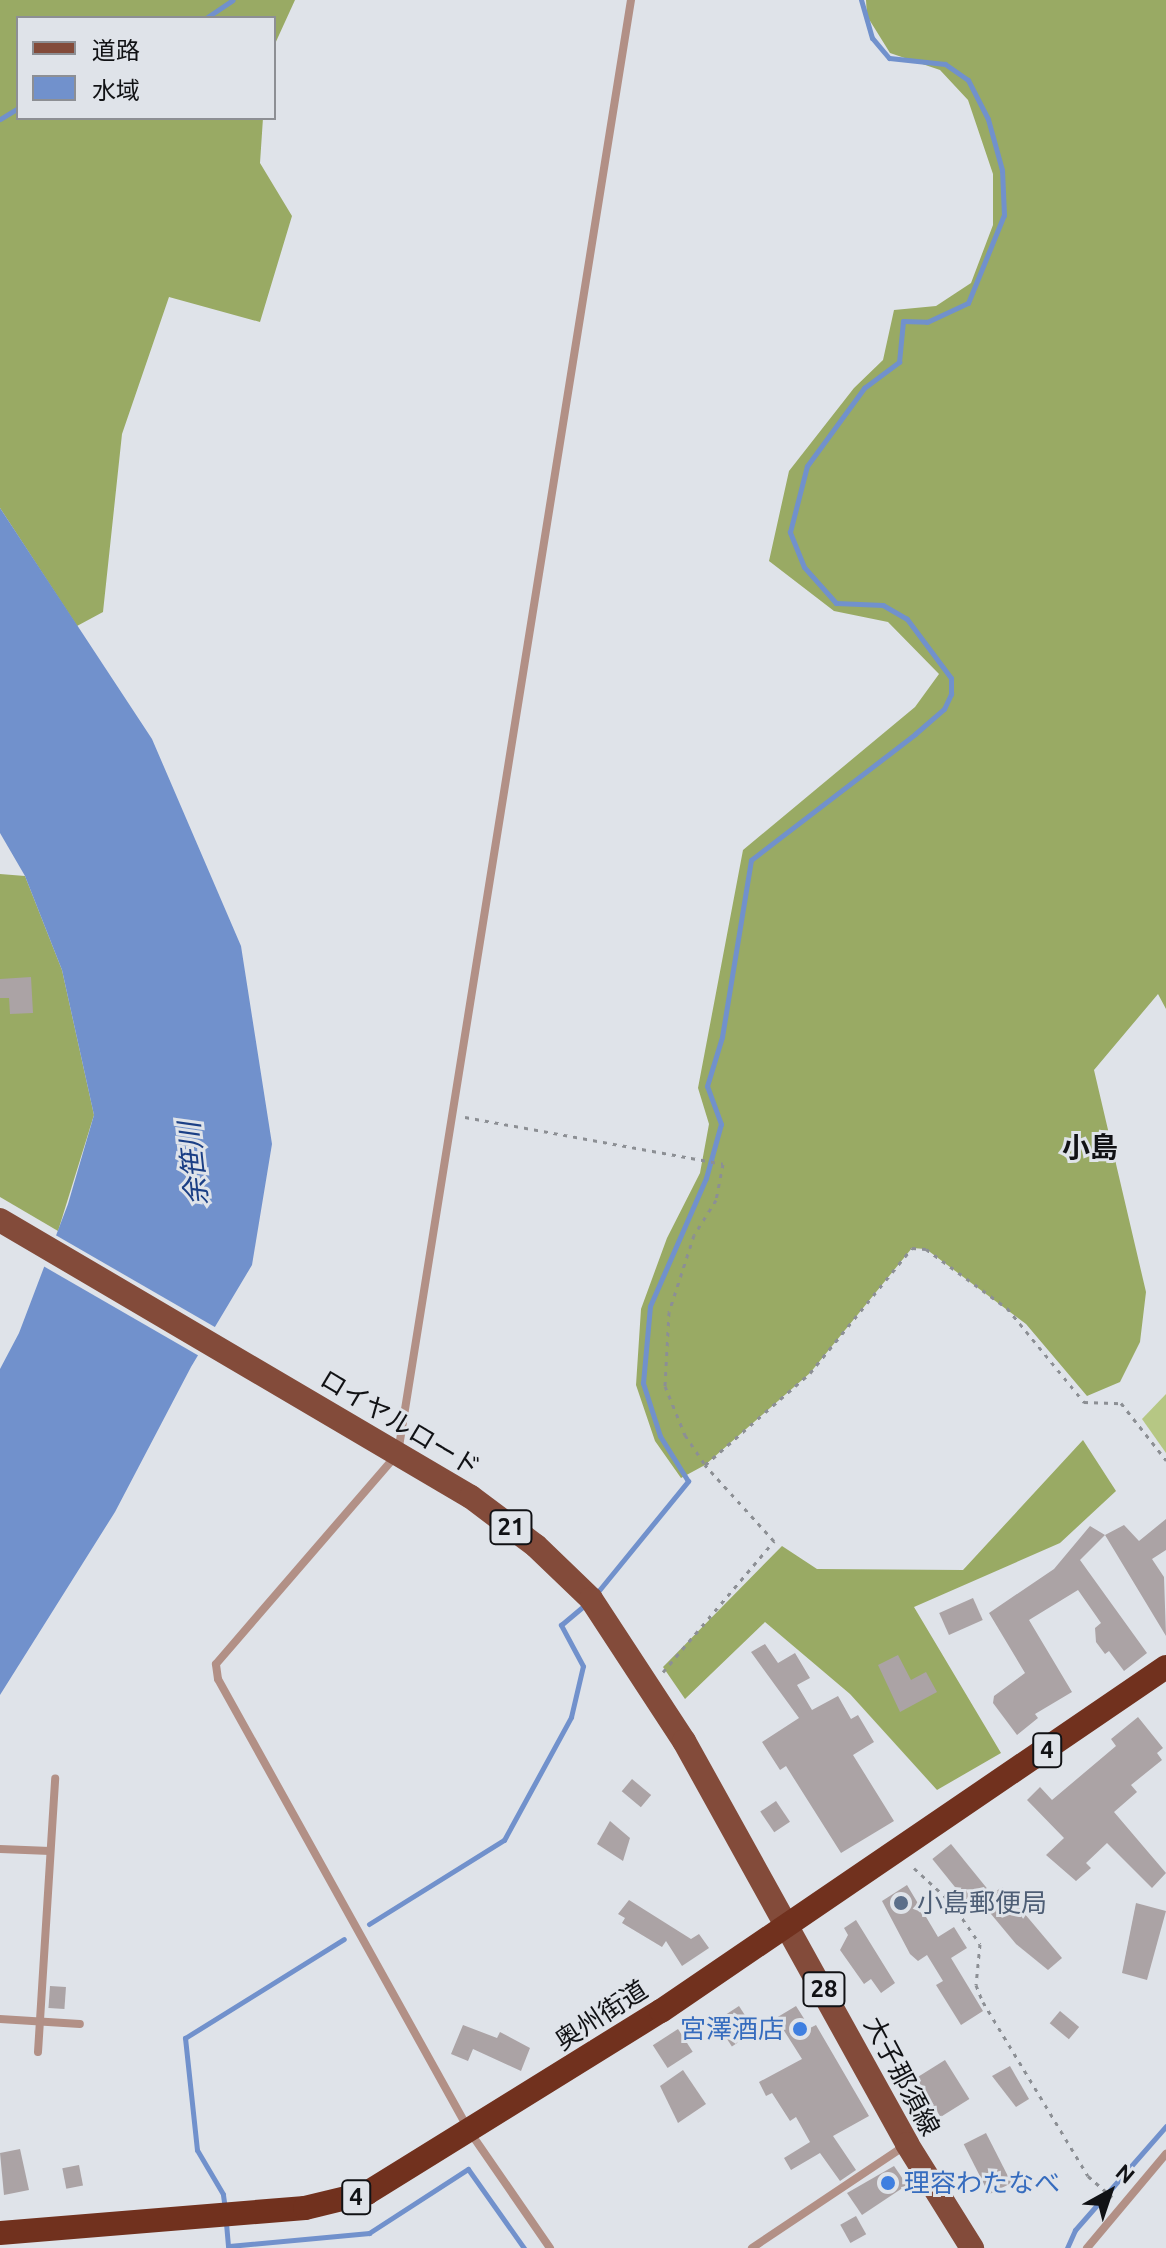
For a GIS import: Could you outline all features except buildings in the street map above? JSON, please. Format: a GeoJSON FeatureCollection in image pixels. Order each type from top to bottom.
{"type":"FeatureCollection","features":[{"type":"Feature","properties":{"kind":"highway","name":"奥州街道"},"geometry":{"type":"LineString","coordinates":[[0,2233],[337,2204],[400,2177],[789,1926],[1166,1667]]}},
{"type":"Feature","properties":{"kind":"main road","name":"ロイヤルロード"},"geometry":{"type":"LineString","coordinates":[[0,1220],[471,1497],[536,1546],[591,1599],[650,1688],[789,1926]]}},
{"type":"Feature","properties":{"kind":"main road","name":"大子那須線"},"geometry":{"type":"LineString","coordinates":[[789,1926],[907,2144],[972,2248]]}},
{"type":"Feature","properties":{"kind":"lane"},"geometry":{"type":"LineString","coordinates":[[550,2248],[470,2132],[218,1679],[216,1664],[398,1453],[631,0]]}},
{"type":"Feature","properties":{"kind":"lane"},"geometry":{"type":"LineString","coordinates":[[38,2052],[55,1779]]}},
{"type":"Feature","properties":{"kind":"lane"},"geometry":{"type":"LineString","coordinates":[[0,1849],[50,1851]]}},
{"type":"Feature","properties":{"kind":"lane"},"geometry":{"type":"LineString","coordinates":[[0,2019],[80,2024]]}},
{"type":"Feature","properties":{"kind":"lane"},"geometry":{"type":"LineString","coordinates":[[752,2248],[907,2144]]}},
{"type":"Feature","properties":{"kind":"lane"},"geometry":{"type":"LineString","coordinates":[[1087,2248],[1166,2154]]}},
{"type":"Feature","properties":{"kind":"path"},"geometry":{"type":"LineString","coordinates":[[454,1116],[718,1160],[723,1164],[716,1200],[694,1235],[669,1312],[665,1386],[685,1435],[705,1465],[774,1541],[650,1688]]}},
{"type":"Feature","properties":{"kind":"path"},"geometry":{"type":"LineString","coordinates":[[705,1465],[810,1373],[912,1248],[926,1249],[1007,1308],[1084,1402],[1121,1403],[1166,1460]]}},
{"type":"Feature","properties":{"kind":"path"},"geometry":{"type":"LineString","coordinates":[[914,1868],[951,1902],[980,1944],[976,1985],[983,2002],[1098,2185],[1117,2201]]}},
{"type":"Feature","properties":{"kind":"green space"},"geometry":{"type":"Polygon","coordinates":[[[0,0],[295,0],[276,42],[276,16],[16,16],[16,120],[263,120],[260,163],[292,216],[260,322],[169,297],[122,434],[103,612],[77,626],[0,508],[0,0]]]}},
{"type":"Feature","properties":{"kind":"green space"},"geometry":{"type":"Polygon","coordinates":[[[866,0],[1166,0],[1166,1009],[1158,994],[1094,1070],[1146,1292],[1140,1342],[1120,1382],[1087,1396],[1026,1324],[926,1249],[912,1248],[810,1373],[705,1465],[681,1478],[655,1441],[636,1385],[641,1309],[667,1238],[700,1173],[709,1124],[698,1088],[743,850],[915,707],[939,674],[888,622],[834,611],[769,561],[789,471],[854,388],[883,360],[894,310],[936,306],[971,283],[993,225],[993,174],[968,100],[940,70],[890,53],[867,16],[866,0]]]}},
{"type":"Feature","properties":{"kind":"green space"},"geometry":{"type":"Polygon","coordinates":[[[0,874],[25,876],[62,970],[94,1115],[58,1231],[0,1197],[0,874]]]}},
{"type":"Feature","properties":{"kind":"green space"},"geometry":{"type":"Polygon","coordinates":[[[1166,1394],[1166,1453],[1142,1419],[1166,1394]]]}},
{"type":"Feature","properties":{"kind":"green space"},"geometry":{"type":"Polygon","coordinates":[[[1083,1440],[1116,1491],[1060,1543],[914,1607],[1001,1753],[937,1790],[850,1694],[765,1622],[685,1699],[663,1667],[782,1546],[817,1569],[963,1570],[1083,1440]]]}},
{"type":"Feature","properties":{"kind":"water","name":"余笹川"},"geometry":{"type":"Polygon","coordinates":[[[0,508],[152,739],[241,946],[272,1144],[252,1265],[191,1367],[115,1512],[0,1695],[0,1369],[19,1333],[68,1204],[94,1115],[62,970],[25,876],[0,833],[0,508]]]}},
{"type":"Feature","properties":{"kind":"pier"},"geometry":{"type":"Polygon","coordinates":[[[52,1233],[218,1329],[202,1358],[36,1262],[52,1233]]]}},
{"type":"Feature","properties":{"kind":"waterway"},"geometry":{"type":"LineString","coordinates":[[209,16],[233,0]]}},
{"type":"Feature","properties":{"kind":"waterway"},"geometry":{"type":"LineString","coordinates":[[596,1594],[688,1481],[660,1436],[643,1383],[650,1306],[706,1178],[721,1124],[707,1086],[722,1037],[751,860],[915,734],[944,709],[951,694],[951,678],[907,619],[883,605],[836,603],[804,567],[790,532],[807,466],[864,388],[899,362],[903,321],[927,322],[968,303],[1004,215],[1002,170],[988,119],[968,80],[945,64],[889,58],[872,38],[861,0]]}},
{"type":"Feature","properties":{"kind":"waterway"},"geometry":{"type":"LineString","coordinates":[[0,119],[16,109]]}},
{"type":"Feature","properties":{"kind":"waterway"},"geometry":{"type":"LineString","coordinates":[[369,1924],[504,1840],[571,1717],[583,1666],[561,1625],[586,1604]]}},
{"type":"Feature","properties":{"kind":"waterway"},"geometry":{"type":"LineString","coordinates":[[225,2209],[223,2194],[197,2150],[185,2038],[344,1939]]}},
{"type":"Feature","properties":{"kind":"waterway"},"geometry":{"type":"LineString","coordinates":[[1067,2248],[1075,2230],[1166,2126]]}},
{"type":"Feature","properties":{"kind":"waterway"},"geometry":{"type":"LineString","coordinates":[[229,2246],[369,2233],[468,2169],[524,2248]]}},
{"type":"Feature","properties":{"kind":"waterway"},"geometry":{"type":"LineString","coordinates":[[226,2223],[228,2248]]}},
{"type":"Feature","properties":{"kind":"place","name":"小島郵便局"},"geometry":{"type":"Point","coordinates":[901,1903]}},
{"type":"Feature","properties":{"kind":"place","name":"宮澤酒店"},"geometry":{"type":"Point","coordinates":[800,2029]}},
{"type":"Feature","properties":{"kind":"place","name":"理容わたなべ"},"geometry":{"type":"Point","coordinates":[888,2183]}},
{"type":"Feature","properties":{"kind":"district","name":"小島"},"geometry":{"type":"Point","coordinates":[1090,1147]}}]}
